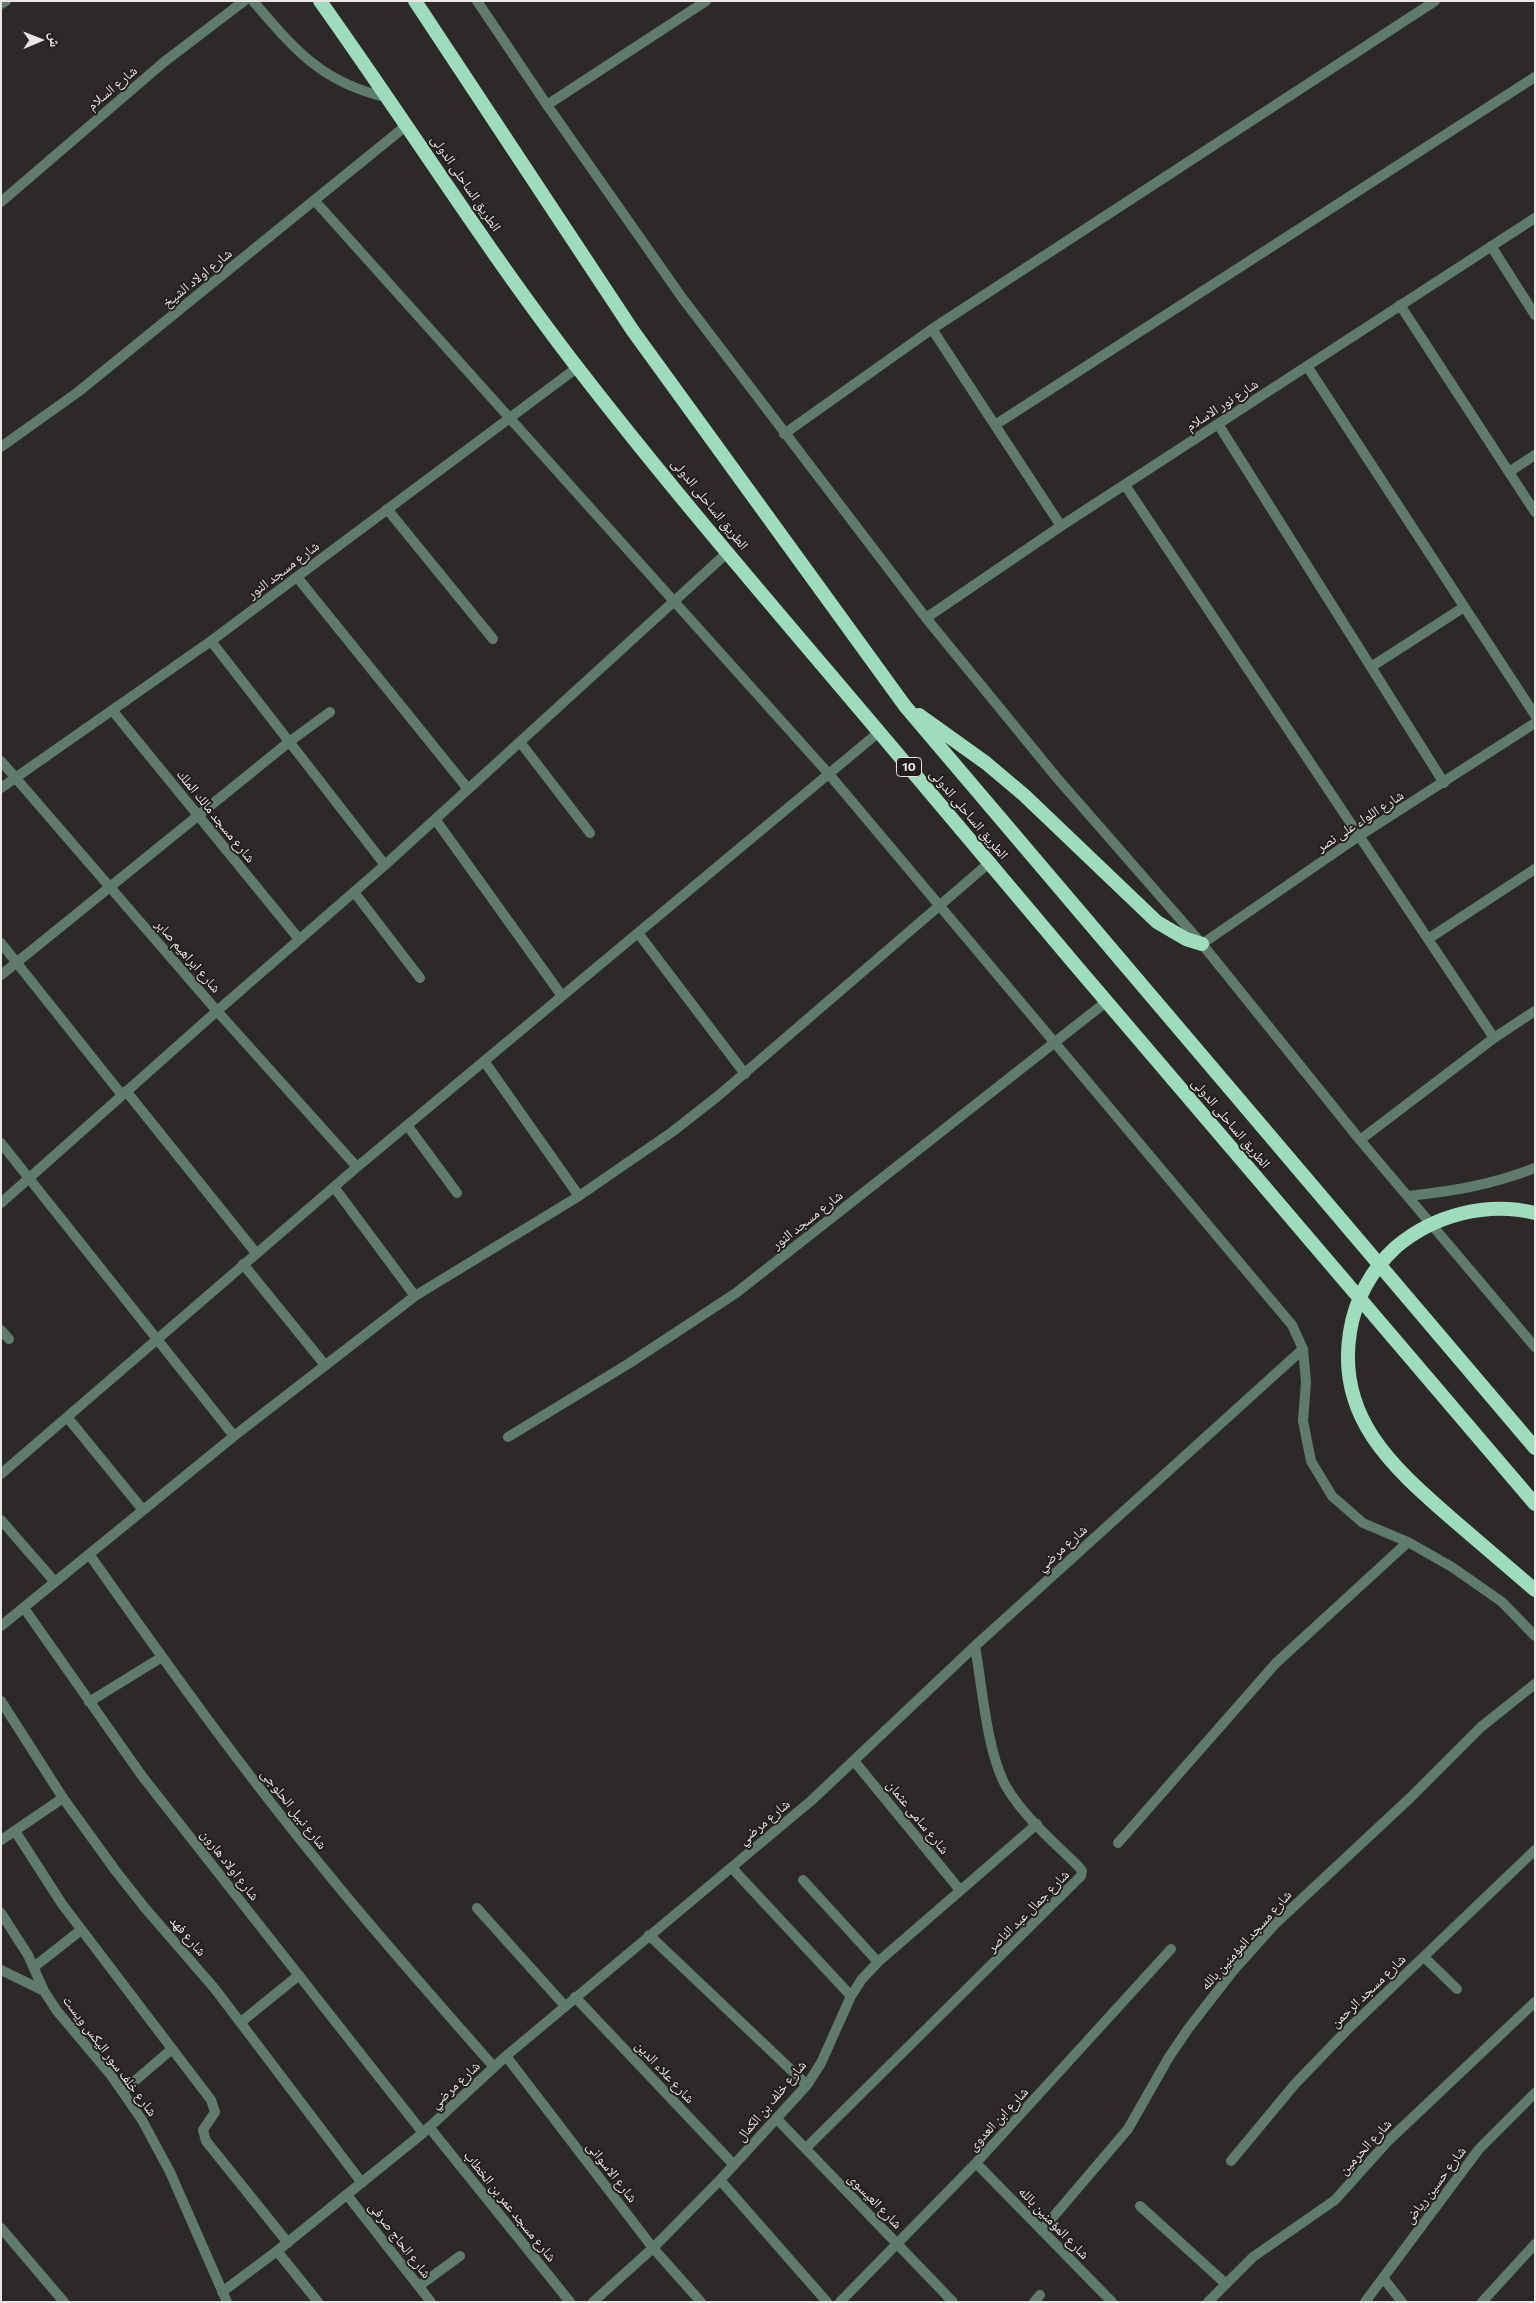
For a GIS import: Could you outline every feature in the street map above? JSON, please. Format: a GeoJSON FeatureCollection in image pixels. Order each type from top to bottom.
{"type":"FeatureCollection","features":[{"type":"Feature","properties":{"kind":"highway","name":"الطريق الساحلى الدولى"},"geometry":{"type":"LineString","coordinates":[[320,1],[390,98],[480,235],[578,367],[728,552],[989,863],[1535,1504]]}},
{"type":"Feature","properties":{"kind":"highway","name":"الطريق الساحلى الدولى"},"geometry":{"type":"LineString","coordinates":[[415,1],[633,331],[905,706],[1535,1448]]}},
{"type":"Feature","properties":{"kind":"highway"},"geometry":{"type":"LineString","coordinates":[[905,706],[947,733],[1009,782],[1157,922],[1178,935],[1202,944]]}},
{"type":"Feature","properties":{"kind":"highway"},"geometry":{"type":"LineString","coordinates":[[1535,1213],[1507,1209],[1467,1212],[1433,1223],[1403,1242],[1388,1254],[1365,1286],[1351,1322],[1347,1361],[1354,1400],[1361,1417],[1370,1434],[1390,1461],[1410,1482],[1535,1590]]}},
{"type":"Feature","properties":{"kind":"street"},"geometry":{"type":"LineString","coordinates":[[1,4],[6,1]]}},
{"type":"Feature","properties":{"kind":"street","name":"شارع السلام"},"geometry":{"type":"LineString","coordinates":[[1,202],[164,62],[244,1]]}},
{"type":"Feature","properties":{"kind":"street"},"geometry":{"type":"LineString","coordinates":[[253,1],[300,54],[316,67],[351,87],[390,98]]}},
{"type":"Feature","properties":{"kind":"street"},"geometry":{"type":"LineString","coordinates":[[477,1],[547,105],[683,299],[926,618],[1057,778],[1202,944],[1360,1140],[1535,1347]]}},
{"type":"Feature","properties":{"kind":"street"},"geometry":{"type":"LineString","coordinates":[[547,105],[706,1]]}},
{"type":"Feature","properties":{"kind":"street"},"geometry":{"type":"LineString","coordinates":[[784,434],[932,329],[1435,1]]}},
{"type":"Feature","properties":{"kind":"street"},"geometry":{"type":"LineString","coordinates":[[995,425],[1535,77]]}},
{"type":"Feature","properties":{"kind":"street","name":"شارع اولاد الشيخ"},"geometry":{"type":"LineString","coordinates":[[1,447],[78,392],[407,126]]}},
{"type":"Feature","properties":{"kind":"street"},"geometry":{"type":"LineString","coordinates":[[315,201],[828,773],[941,905],[1053,1043],[1292,1325],[1302,1349],[1306,1382],[1303,1421],[1312,1461],[1332,1496],[1363,1523],[1408,1542],[1452,1567],[1502,1602],[1535,1636]]}},
{"type":"Feature","properties":{"kind":"street","name":"شارع نور الاسلام"},"geometry":{"type":"LineString","coordinates":[[926,618],[1061,526],[1535,218]]}},
{"type":"Feature","properties":{"kind":"street"},"geometry":{"type":"LineString","coordinates":[[1491,246],[1535,315]]}},
{"type":"Feature","properties":{"kind":"street"},"geometry":{"type":"LineString","coordinates":[[1400,305],[1535,512]]}},
{"type":"Feature","properties":{"kind":"street"},"geometry":{"type":"LineString","coordinates":[[932,329],[1061,526]]}},
{"type":"Feature","properties":{"kind":"street"},"geometry":{"type":"LineString","coordinates":[[1307,366],[1535,715]]}},
{"type":"Feature","properties":{"kind":"street","name":"شارع مسجد النور"},"geometry":{"type":"LineString","coordinates":[[1,788],[211,641],[578,367]]}},
{"type":"Feature","properties":{"kind":"street"},"geometry":{"type":"LineString","coordinates":[[1218,424],[1444,783]]}},
{"type":"Feature","properties":{"kind":"street"},"geometry":{"type":"LineString","coordinates":[[1509,472],[1535,455]]}},
{"type":"Feature","properties":{"kind":"street"},"geometry":{"type":"LineString","coordinates":[[1124,485],[1494,1038]]}},
{"type":"Feature","properties":{"kind":"street"},"geometry":{"type":"LineString","coordinates":[[387,509],[494,639]]}},
{"type":"Feature","properties":{"kind":"street"},"geometry":{"type":"LineString","coordinates":[[1,1203],[385,865],[728,552]]}},
{"type":"Feature","properties":{"kind":"street"},"geometry":{"type":"LineString","coordinates":[[297,576],[468,789]]}},
{"type":"Feature","properties":{"kind":"street"},"geometry":{"type":"LineString","coordinates":[[1371,667],[1464,607]]}},
{"type":"Feature","properties":{"kind":"street"},"geometry":{"type":"LineString","coordinates":[[211,641],[385,865]]}},
{"type":"Feature","properties":{"kind":"street","name":"شارع مسجد مالك الملك"},"geometry":{"type":"LineString","coordinates":[[112,710],[299,939]]}},
{"type":"Feature","properties":{"kind":"street"},"geometry":{"type":"LineString","coordinates":[[1,975],[289,742],[330,712]]}},
{"type":"Feature","properties":{"kind":"street","name":"شارع اللواء على نصر"},"geometry":{"type":"LineString","coordinates":[[1202,944],[1359,836],[1535,723]]}},
{"type":"Feature","properties":{"kind":"street"},"geometry":{"type":"LineString","coordinates":[[1,1474],[357,1167],[879,732]]}},
{"type":"Feature","properties":{"kind":"street"},"geometry":{"type":"LineString","coordinates":[[520,742],[590,833]]}},
{"type":"Feature","properties":{"kind":"street","name":"شارع ابراهيم صابر"},"geometry":{"type":"LineString","coordinates":[[1,760],[217,1011],[357,1167]]}},
{"type":"Feature","properties":{"kind":"street"},"geometry":{"type":"LineString","coordinates":[[435,820],[562,996]]}},
{"type":"Feature","properties":{"kind":"street"},"geometry":{"type":"LineString","coordinates":[[1,1626],[234,1436],[415,1296],[578,1196],[672,1132],[745,1074],[989,863]]}},
{"type":"Feature","properties":{"kind":"street"},"geometry":{"type":"LineString","coordinates":[[1428,939],[1535,869]]}},
{"type":"Feature","properties":{"kind":"street"},"geometry":{"type":"LineString","coordinates":[[354,892],[420,978]]}},
{"type":"Feature","properties":{"kind":"street"},"geometry":{"type":"LineString","coordinates":[[638,933],[745,1074]]}},
{"type":"Feature","properties":{"kind":"street"},"geometry":{"type":"LineString","coordinates":[[1,944],[256,1253]]}},
{"type":"Feature","properties":{"kind":"street","name":"شارع مسجد النور"},"geometry":{"type":"LineString","coordinates":[[508,1437],[628,1364],[736,1293],[1106,1002]]}},
{"type":"Feature","properties":{"kind":"street"},"geometry":{"type":"LineString","coordinates":[[1360,1140],[1494,1038],[1535,1011]]}},
{"type":"Feature","properties":{"kind":"street"},"geometry":{"type":"LineString","coordinates":[[484,1061],[578,1196]]}},
{"type":"Feature","properties":{"kind":"street"},"geometry":{"type":"LineString","coordinates":[[407,1125],[457,1193]]}},
{"type":"Feature","properties":{"kind":"street"},"geometry":{"type":"LineString","coordinates":[[1,1143],[234,1436]]}},
{"type":"Feature","properties":{"kind":"street"},"geometry":{"type":"LineString","coordinates":[[1408,1196],[1499,1182],[1535,1168]]}},
{"type":"Feature","properties":{"kind":"street"},"geometry":{"type":"LineString","coordinates":[[334,1187],[415,1296]]}},
{"type":"Feature","properties":{"kind":"street"},"geometry":{"type":"LineString","coordinates":[[244,1264],[325,1365]]}},
{"type":"Feature","properties":{"kind":"street"},"geometry":{"type":"LineString","coordinates":[[1,1330],[9,1339]]}},
{"type":"Feature","properties":{"kind":"street","name":"شارع مرضي"},"geometry":{"type":"LineString","coordinates":[[222,2292],[278,2251],[426,2130],[506,2056],[575,1997],[812,1800],[975,1646],[1302,1349]]}},
{"type":"Feature","properties":{"kind":"street"},"geometry":{"type":"LineString","coordinates":[[67,1417],[143,1510]]}},
{"type":"Feature","properties":{"kind":"street"},"geometry":{"type":"LineString","coordinates":[[1,1520],[55,1582]]}},
{"type":"Feature","properties":{"kind":"street"},"geometry":{"type":"LineString","coordinates":[[1118,1843],[1276,1664],[1408,1542]]}},
{"type":"Feature","properties":{"kind":"street","name":"شارع نبيل الحلوجى"},"geometry":{"type":"LineString","coordinates":[[89,1554],[243,1766],[324,1869],[494,2067]]}},
{"type":"Feature","properties":{"kind":"street","name":"شارع اولاد هارون"},"geometry":{"type":"LineString","coordinates":[[24,1608],[89,1702],[168,1810],[195,1841],[299,1975],[426,2130]]}},
{"type":"Feature","properties":{"kind":"street","name":"شارع جمال عبد الناصر"},"geometry":{"type":"LineString","coordinates":[[806,2148],[1079,1880],[1082,1871],[1037,1824],[1006,1787],[996,1765],[975,1646]]}},
{"type":"Feature","properties":{"kind":"street"},"geometry":{"type":"LineString","coordinates":[[89,1702],[162,1657]]}},
{"type":"Feature","properties":{"kind":"street","name":"شارع مسجد المؤمنين بالله"},"geometry":{"type":"LineString","coordinates":[[1042,2230],[1128,2129],[1169,2057],[1188,2029],[1233,1971],[1276,1923],[1410,1798],[1481,1727],[1535,1684]]}},
{"type":"Feature","properties":{"kind":"street","name":"شارع فهد"},"geometry":{"type":"LineString","coordinates":[[1,1701],[63,1798],[144,1908],[215,1988],[362,2183]]}},
{"type":"Feature","properties":{"kind":"street","name":"شارع سامى عثمان"},"geometry":{"type":"LineString","coordinates":[[854,1761],[960,1890]]}},
{"type":"Feature","properties":{"kind":"street"},"geometry":{"type":"LineString","coordinates":[[1,1840],[63,1798]]}},
{"type":"Feature","properties":{"kind":"street","name":"شارع خلف بن الكمال"},"geometry":{"type":"LineString","coordinates":[[594,2302],[653,2248],[720,2180],[807,2085],[821,2063],[851,1996],[862,1979],[878,1962],[1037,1824]]}},
{"type":"Feature","properties":{"kind":"street"},"geometry":{"type":"LineString","coordinates":[[15,1831],[81,1930],[215,2106],[212,2119],[204,2130],[206,2141],[288,2243]]}},
{"type":"Feature","properties":{"kind":"street","name":"شارع مسجد الرحمن"},"geometry":{"type":"LineString","coordinates":[[1231,2162],[1295,2084],[1346,2031],[1535,1850]]}},
{"type":"Feature","properties":{"kind":"street"},"geometry":{"type":"LineString","coordinates":[[732,1868],[851,1996]]}},
{"type":"Feature","properties":{"kind":"street"},"geometry":{"type":"LineString","coordinates":[[803,1880],[878,1962]]}},
{"type":"Feature","properties":{"kind":"street"},"geometry":{"type":"LineString","coordinates":[[477,1908],[565,2006]]}},
{"type":"Feature","properties":{"kind":"street","name":"شارع خلف سور اليكس ويست"},"geometry":{"type":"LineString","coordinates":[[1,1913],[34,1967],[44,1991],[76,2035],[123,2091],[142,2120],[170,2172],[227,2302]]}},
{"type":"Feature","properties":{"kind":"street"},"geometry":{"type":"LineString","coordinates":[[34,1967],[81,1930]]}},
{"type":"Feature","properties":{"kind":"street"},"geometry":{"type":"LineString","coordinates":[[649,1935],[807,2085]]}},
{"type":"Feature","properties":{"kind":"street","name":"شارع ابن العدوى"},"geometry":{"type":"LineString","coordinates":[[840,2302],[976,2164],[1171,1949]]}},
{"type":"Feature","properties":{"kind":"street"},"geometry":{"type":"LineString","coordinates":[[1424,1957],[1457,1989]]}},
{"type":"Feature","properties":{"kind":"street"},"geometry":{"type":"LineString","coordinates":[[1,1970],[44,1991]]}},
{"type":"Feature","properties":{"kind":"street"},"geometry":{"type":"LineString","coordinates":[[241,2022],[299,1975]]}},
{"type":"Feature","properties":{"kind":"street","name":"شارع علاء الدين"},"geometry":{"type":"LineString","coordinates":[[575,1997],[734,2165]]}},
{"type":"Feature","properties":{"kind":"street","name":"شارع الحرمين"},"geometry":{"type":"LineString","coordinates":[[1208,2302],[1253,2257],[1335,2200],[1389,2140],[1535,2002]]}},
{"type":"Feature","properties":{"kind":"street"},"geometry":{"type":"LineString","coordinates":[[123,2091],[172,2049]]}},
{"type":"Feature","properties":{"kind":"street","name":"شارع الاسوانى"},"geometry":{"type":"LineString","coordinates":[[506,2056],[653,2248],[701,2302]]}},
{"type":"Feature","properties":{"kind":"street","name":"شارع حسين رياض"},"geometry":{"type":"LineString","coordinates":[[1366,2302],[1479,2149],[1535,2093]]}},
{"type":"Feature","properties":{"kind":"street","name":"شارع العيسوى"},"geometry":{"type":"LineString","coordinates":[[777,2119],[953,2302]]}},
{"type":"Feature","properties":{"kind":"street","name":"شارع مسجد عمر بن الخطاب"},"geometry":{"type":"LineString","coordinates":[[426,2130],[570,2302]]}},
{"type":"Feature","properties":{"kind":"street","name":"شارع المؤمنين بالله"},"geometry":{"type":"LineString","coordinates":[[976,2164],[1112,2302]]}},
{"type":"Feature","properties":{"kind":"street"},"geometry":{"type":"LineString","coordinates":[[720,2180],[827,2302]]}},
{"type":"Feature","properties":{"kind":"street","name":"شارع الحاج صرفى"},"geometry":{"type":"LineString","coordinates":[[347,2195],[431,2302]]}},
{"type":"Feature","properties":{"kind":"street"},"geometry":{"type":"LineString","coordinates":[[1140,2206],[1225,2284]]}},
{"type":"Feature","properties":{"kind":"street"},"geometry":{"type":"LineString","coordinates":[[1,2228],[64,2302]]}},
{"type":"Feature","properties":{"kind":"street"},"geometry":{"type":"LineString","coordinates":[[1482,2302],[1535,2244]]}},
{"type":"Feature","properties":{"kind":"street"},"geometry":{"type":"LineString","coordinates":[[278,2251],[318,2302]]}},
{"type":"Feature","properties":{"kind":"street"},"geometry":{"type":"LineString","coordinates":[[419,2286],[460,2256]]}},
{"type":"Feature","properties":{"kind":"street"},"geometry":{"type":"LineString","coordinates":[[1384,2279],[1402,2302]]}}]}
